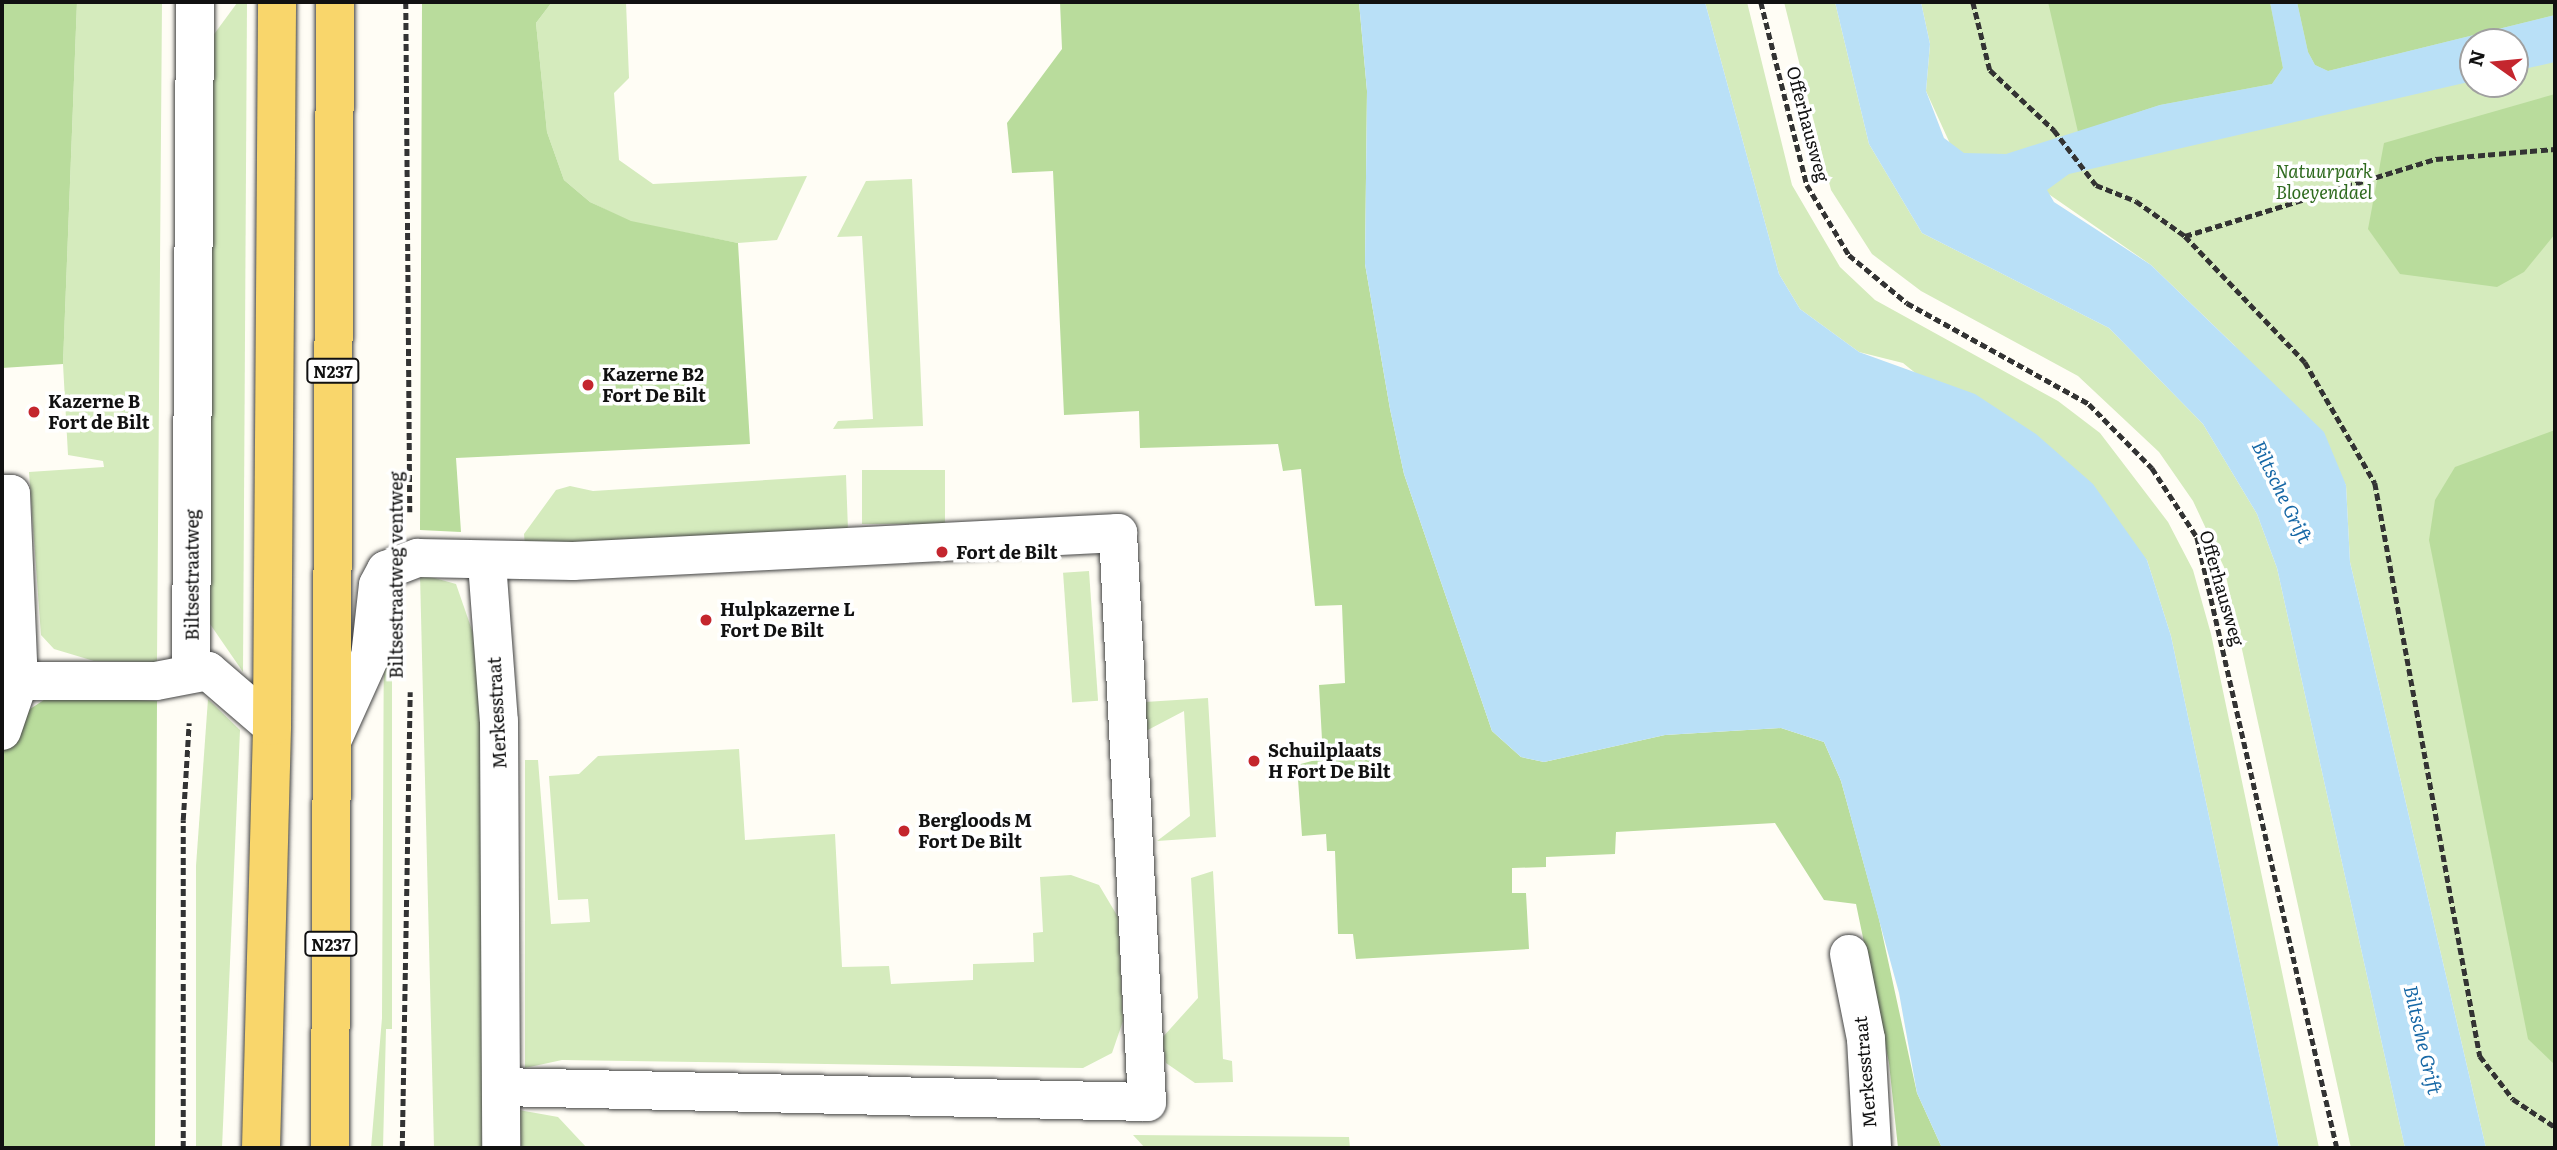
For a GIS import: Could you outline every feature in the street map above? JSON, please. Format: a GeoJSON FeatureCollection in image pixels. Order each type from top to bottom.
{"type":"FeatureCollection","features":[{"type":"Feature","properties":{"kind":"main road"},"geometry":{"type":"LineString","coordinates":[[261,1148],[272,726],[277,2]]}},
{"type":"Feature","properties":{"kind":"main road","name":"N237"},"geometry":{"type":"LineString","coordinates":[[330,1148],[335,2]]}},
{"type":"Feature","properties":{"kind":"street","name":"Biltsestraatweg"},"geometry":{"type":"LineString","coordinates":[[191,673],[195,2]]}},
{"type":"Feature","properties":{"kind":"street"},"geometry":{"type":"LineString","coordinates":[[2,494],[11,494],[19,681],[2,731]]}},
{"type":"Feature","properties":{"kind":"street"},"geometry":{"type":"LineString","coordinates":[[332,741],[370,657],[378,584],[386,570],[410,561],[487,563],[1118,534],[1147,1102],[502,1087]]}},
{"type":"Feature","properties":{"kind":"street","name":"Merkesstraat"},"geometry":{"type":"LineString","coordinates":[[487,563],[499,721],[501,1148]]}},
{"type":"Feature","properties":{"kind":"street"},"geometry":{"type":"LineString","coordinates":[[19,681],[156,681],[208,671],[272,726]]}},
{"type":"Feature","properties":{"kind":"street","name":"Merkesstraat"},"geometry":{"type":"LineString","coordinates":[[1849,954],[1866,1039],[1872,1148]]}},
{"type":"Feature","properties":{"kind":"path","name":"Biltsestraatweg ventweg"},"geometry":{"type":"LineString","coordinates":[[406,2],[410,561]]}},
{"type":"Feature","properties":{"kind":"path","name":"Offerhausweg"},"geometry":{"type":"LineString","coordinates":[[1761,2],[1807,185],[1849,255],[1907,303],[2089,404],[2152,468],[2197,537],[2337,1148]]}},
{"type":"Feature","properties":{"kind":"path"},"geometry":{"type":"LineString","coordinates":[[1973,2],[1990,70],[2054,130],[2091,180],[2136,201],[2185,236],[2305,362],[2375,483],[2480,1056],[2513,1099],[2555,1127]]}},
{"type":"Feature","properties":{"kind":"path"},"geometry":{"type":"LineString","coordinates":[[2185,236],[2436,159],[2555,149]]}},
{"type":"Feature","properties":{"kind":"path"},"geometry":{"type":"LineString","coordinates":[[183,1148],[183,820],[191,673]]}},
{"type":"Feature","properties":{"kind":"path","name":"Biltsestraatweg ventweg"},"geometry":{"type":"LineString","coordinates":[[402,1148],[410,686]]}},
{"type":"Feature","properties":{"kind":"green space"},"geometry":{"type":"Polygon","coordinates":[[[2,2],[77,2],[63,364],[2,368],[2,2]]]}},
{"type":"Feature","properties":{"kind":"green space"},"geometry":{"type":"Polygon","coordinates":[[[77,2],[162,2],[157,662],[94,661],[54,649],[41,635],[29,472],[104,467],[103,461],[68,455],[63,364],[77,2]]]}},
{"type":"Feature","properties":{"kind":"green space"},"geometry":{"type":"Polygon","coordinates":[[[247,2],[243,672],[210,624],[212,37],[237,3],[247,2]]]}},
{"type":"Feature","properties":{"kind":"green space"},"geometry":{"type":"Polygon","coordinates":[[[422,2],[552,2],[536,23],[547,132],[564,180],[590,202],[631,221],[738,243],[750,444],[456,458],[461,532],[420,530],[422,2]]]}},
{"type":"Feature","properties":{"kind":"green space"},"geometry":{"type":"Polygon","coordinates":[[[552,2],[626,2],[629,78],[614,93],[619,160],[653,184],[807,176],[777,240],[738,243],[631,222],[590,202],[564,180],[547,132],[536,23],[552,2]]]}},
{"type":"Feature","properties":{"kind":"green space"},"geometry":{"type":"Polygon","coordinates":[[[1060,2],[1359,2],[1367,91],[1365,264],[1390,409],[1404,474],[1492,731],[1521,757],[1544,762],[1665,735],[1781,728],[1824,742],[1841,781],[1879,919],[1917,1093],[1942,1148],[1898,1148],[1889,1063],[1856,904],[1824,900],[1775,823],[1616,832],[1615,854],[1546,857],[1546,867],[1512,868],[1512,893],[1526,893],[1529,949],[1356,959],[1353,934],[1338,934],[1335,851],[1327,851],[1326,834],[1302,836],[1297,765],[1323,758],[1319,685],[1345,683],[1342,605],[1315,606],[1301,469],[1283,471],[1278,444],[1140,448],[1139,411],[1064,415],[1053,171],[1012,173],[1007,123],[1062,49],[1060,2]]]}},
{"type":"Feature","properties":{"kind":"green space"},"geometry":{"type":"Polygon","coordinates":[[[1705,2],[1747,2],[1792,185],[1840,267],[1875,300],[2058,401],[2100,433],[2168,522],[2193,570],[2211,634],[2319,1148],[2279,1148],[2171,636],[2147,560],[1903,363],[1859,352],[1800,309],[1779,274],[1705,2]]]}},
{"type":"Feature","properties":{"kind":"green space"},"geometry":{"type":"Polygon","coordinates":[[[1784,2],[1835,2],[1869,144],[1922,233],[2109,328],[2203,424],[2257,514],[2277,568],[2405,1148],[2351,1148],[2224,567],[2193,501],[2159,452],[2078,376],[1921,291],[1872,254],[1831,190],[1784,2]]]}},
{"type":"Feature","properties":{"kind":"green space","name":"Natuurpark Bloeyendael"},"geometry":{"type":"Polygon","coordinates":[[[1921,2],[2555,2],[2555,1148],[2486,1148],[2350,562],[2346,485],[2234,345],[2151,265],[2050,195],[1952,148],[1926,91],[1930,44],[1921,2]]]}},
{"type":"Feature","properties":{"kind":"green space"},"geometry":{"type":"Polygon","coordinates":[[[2048,2],[2270,2],[2283,68],[2272,84],[2160,105],[2078,132],[2048,2]]]}},
{"type":"Feature","properties":{"kind":"green space"},"geometry":{"type":"Polygon","coordinates":[[[2297,2],[2555,2],[2555,15],[2502,28],[2459,28],[2459,39],[2328,71],[2315,65],[2308,52],[2297,2]]]}},
{"type":"Feature","properties":{"kind":"green space"},"geometry":{"type":"Polygon","coordinates":[[[2555,94],[2555,234],[2524,272],[2497,287],[2400,274],[2368,229],[2384,143],[2555,94]]]}},
{"type":"Feature","properties":{"kind":"green space"},"geometry":{"type":"Polygon","coordinates":[[[912,179],[923,426],[833,429],[838,421],[873,419],[862,236],[837,237],[866,181],[912,179]]]}},
{"type":"Feature","properties":{"kind":"green space"},"geometry":{"type":"Polygon","coordinates":[[[2555,430],[2555,1065],[2528,1039],[2429,540],[2435,500],[2455,467],[2555,430]]]}},
{"type":"Feature","properties":{"kind":"green space"},"geometry":{"type":"Polygon","coordinates":[[[862,470],[945,470],[945,524],[862,524],[862,470]]]}},
{"type":"Feature","properties":{"kind":"green space"},"geometry":{"type":"Polygon","coordinates":[[[846,475],[848,530],[525,546],[524,534],[556,490],[570,486],[593,491],[846,475]]]}},
{"type":"Feature","properties":{"kind":"green space"},"geometry":{"type":"Polygon","coordinates":[[[1089,571],[1098,701],[1072,702],[1063,573],[1089,571]]]}},
{"type":"Feature","properties":{"kind":"green space"},"geometry":{"type":"Polygon","coordinates":[[[420,574],[456,584],[482,659],[482,1148],[434,1148],[420,574]]]}},
{"type":"Feature","properties":{"kind":"green space"},"geometry":{"type":"Polygon","coordinates":[[[392,605],[392,1029],[386,1029],[383,1148],[371,1148],[382,1018],[384,617],[392,605]]]}},
{"type":"Feature","properties":{"kind":"green space"},"geometry":{"type":"Polygon","coordinates":[[[50,696],[157,701],[155,1148],[2,1148],[2,702],[27,711],[50,696]]]}},
{"type":"Feature","properties":{"kind":"green space"},"geometry":{"type":"Polygon","coordinates":[[[1208,698],[1216,837],[1157,841],[1190,816],[1184,711],[1144,732],[1145,702],[1208,698]]]}},
{"type":"Feature","properties":{"kind":"green space"},"geometry":{"type":"Polygon","coordinates":[[[208,699],[240,730],[222,1148],[196,1148],[196,866],[208,699]]]}},
{"type":"Feature","properties":{"kind":"green space"},"geometry":{"type":"Polygon","coordinates":[[[739,749],[745,840],[835,834],[842,967],[889,966],[891,984],[973,980],[973,964],[1034,962],[1033,933],[1043,932],[1040,877],[1071,875],[1099,885],[1118,917],[1123,1021],[1112,1053],[1083,1068],[562,1060],[525,1068],[525,760],[538,760],[551,924],[590,922],[588,899],[558,900],[549,776],[579,774],[598,756],[739,749]]]}},
{"type":"Feature","properties":{"kind":"green space"},"geometry":{"type":"Polygon","coordinates":[[[1213,871],[1223,1059],[1232,1061],[1233,1082],[1195,1083],[1166,1063],[1162,1038],[1198,998],[1191,878],[1213,871]]]}},
{"type":"Feature","properties":{"kind":"green space"},"geometry":{"type":"Polygon","coordinates":[[[519,1110],[558,1117],[587,1148],[521,1148],[519,1110]]]}},
{"type":"Feature","properties":{"kind":"green space"},"geometry":{"type":"Polygon","coordinates":[[[1133,1135],[1349,1137],[1350,1148],[1145,1148],[1133,1135]]]}},
{"type":"Feature","properties":{"kind":"water"},"geometry":{"type":"Polygon","coordinates":[[[1359,2],[1705,2],[1779,274],[1800,309],[1859,352],[1975,394],[2036,434],[2093,484],[2147,560],[2171,636],[2279,1148],[1942,1148],[1917,1093],[1899,993],[1841,781],[1824,742],[1781,728],[1665,735],[1544,762],[1521,757],[1492,731],[1404,474],[1390,409],[1365,264],[1367,91],[1359,2]]]}},
{"type":"Feature","properties":{"kind":"water","name":"Biltsche Grift"},"geometry":{"type":"Polygon","coordinates":[[[1835,2],[1921,2],[1930,44],[1926,91],[1944,138],[1964,153],[2006,154],[2160,105],[2272,84],[2283,68],[2270,2],[2297,2],[2308,52],[2315,65],[2328,71],[2459,39],[2459,84],[2069,174],[2047,190],[2054,202],[2151,265],[2324,432],[2346,485],[2350,562],[2486,1148],[2405,1148],[2277,568],[2257,514],[2203,424],[2109,328],[1922,233],[1869,144],[1835,2]]]}},
{"type":"Feature","properties":{"kind":"water"},"geometry":{"type":"Polygon","coordinates":[[[2555,15],[2555,62],[2529,68],[2529,28],[2502,28],[2555,15]]]}},
{"type":"Feature","properties":{"kind":"place","name":"Kazerne B2 Fort De Bilt"},"geometry":{"type":"Point","coordinates":[588,385]}},
{"type":"Feature","properties":{"kind":"place","name":"Kazerne B Fort de Bilt"},"geometry":{"type":"Point","coordinates":[34,412]}},
{"type":"Feature","properties":{"kind":"place","name":"Fort de Bilt"},"geometry":{"type":"Point","coordinates":[942,552]}},
{"type":"Feature","properties":{"kind":"place","name":"Hulpkazerne L Fort De Bilt"},"geometry":{"type":"Point","coordinates":[706,620]}},
{"type":"Feature","properties":{"kind":"place","name":"Schuilplaats H Fort De Bilt"},"geometry":{"type":"Point","coordinates":[1254,761]}},
{"type":"Feature","properties":{"kind":"place","name":"Bergloods M Fort De Bilt"},"geometry":{"type":"Point","coordinates":[904,831]}}]}
